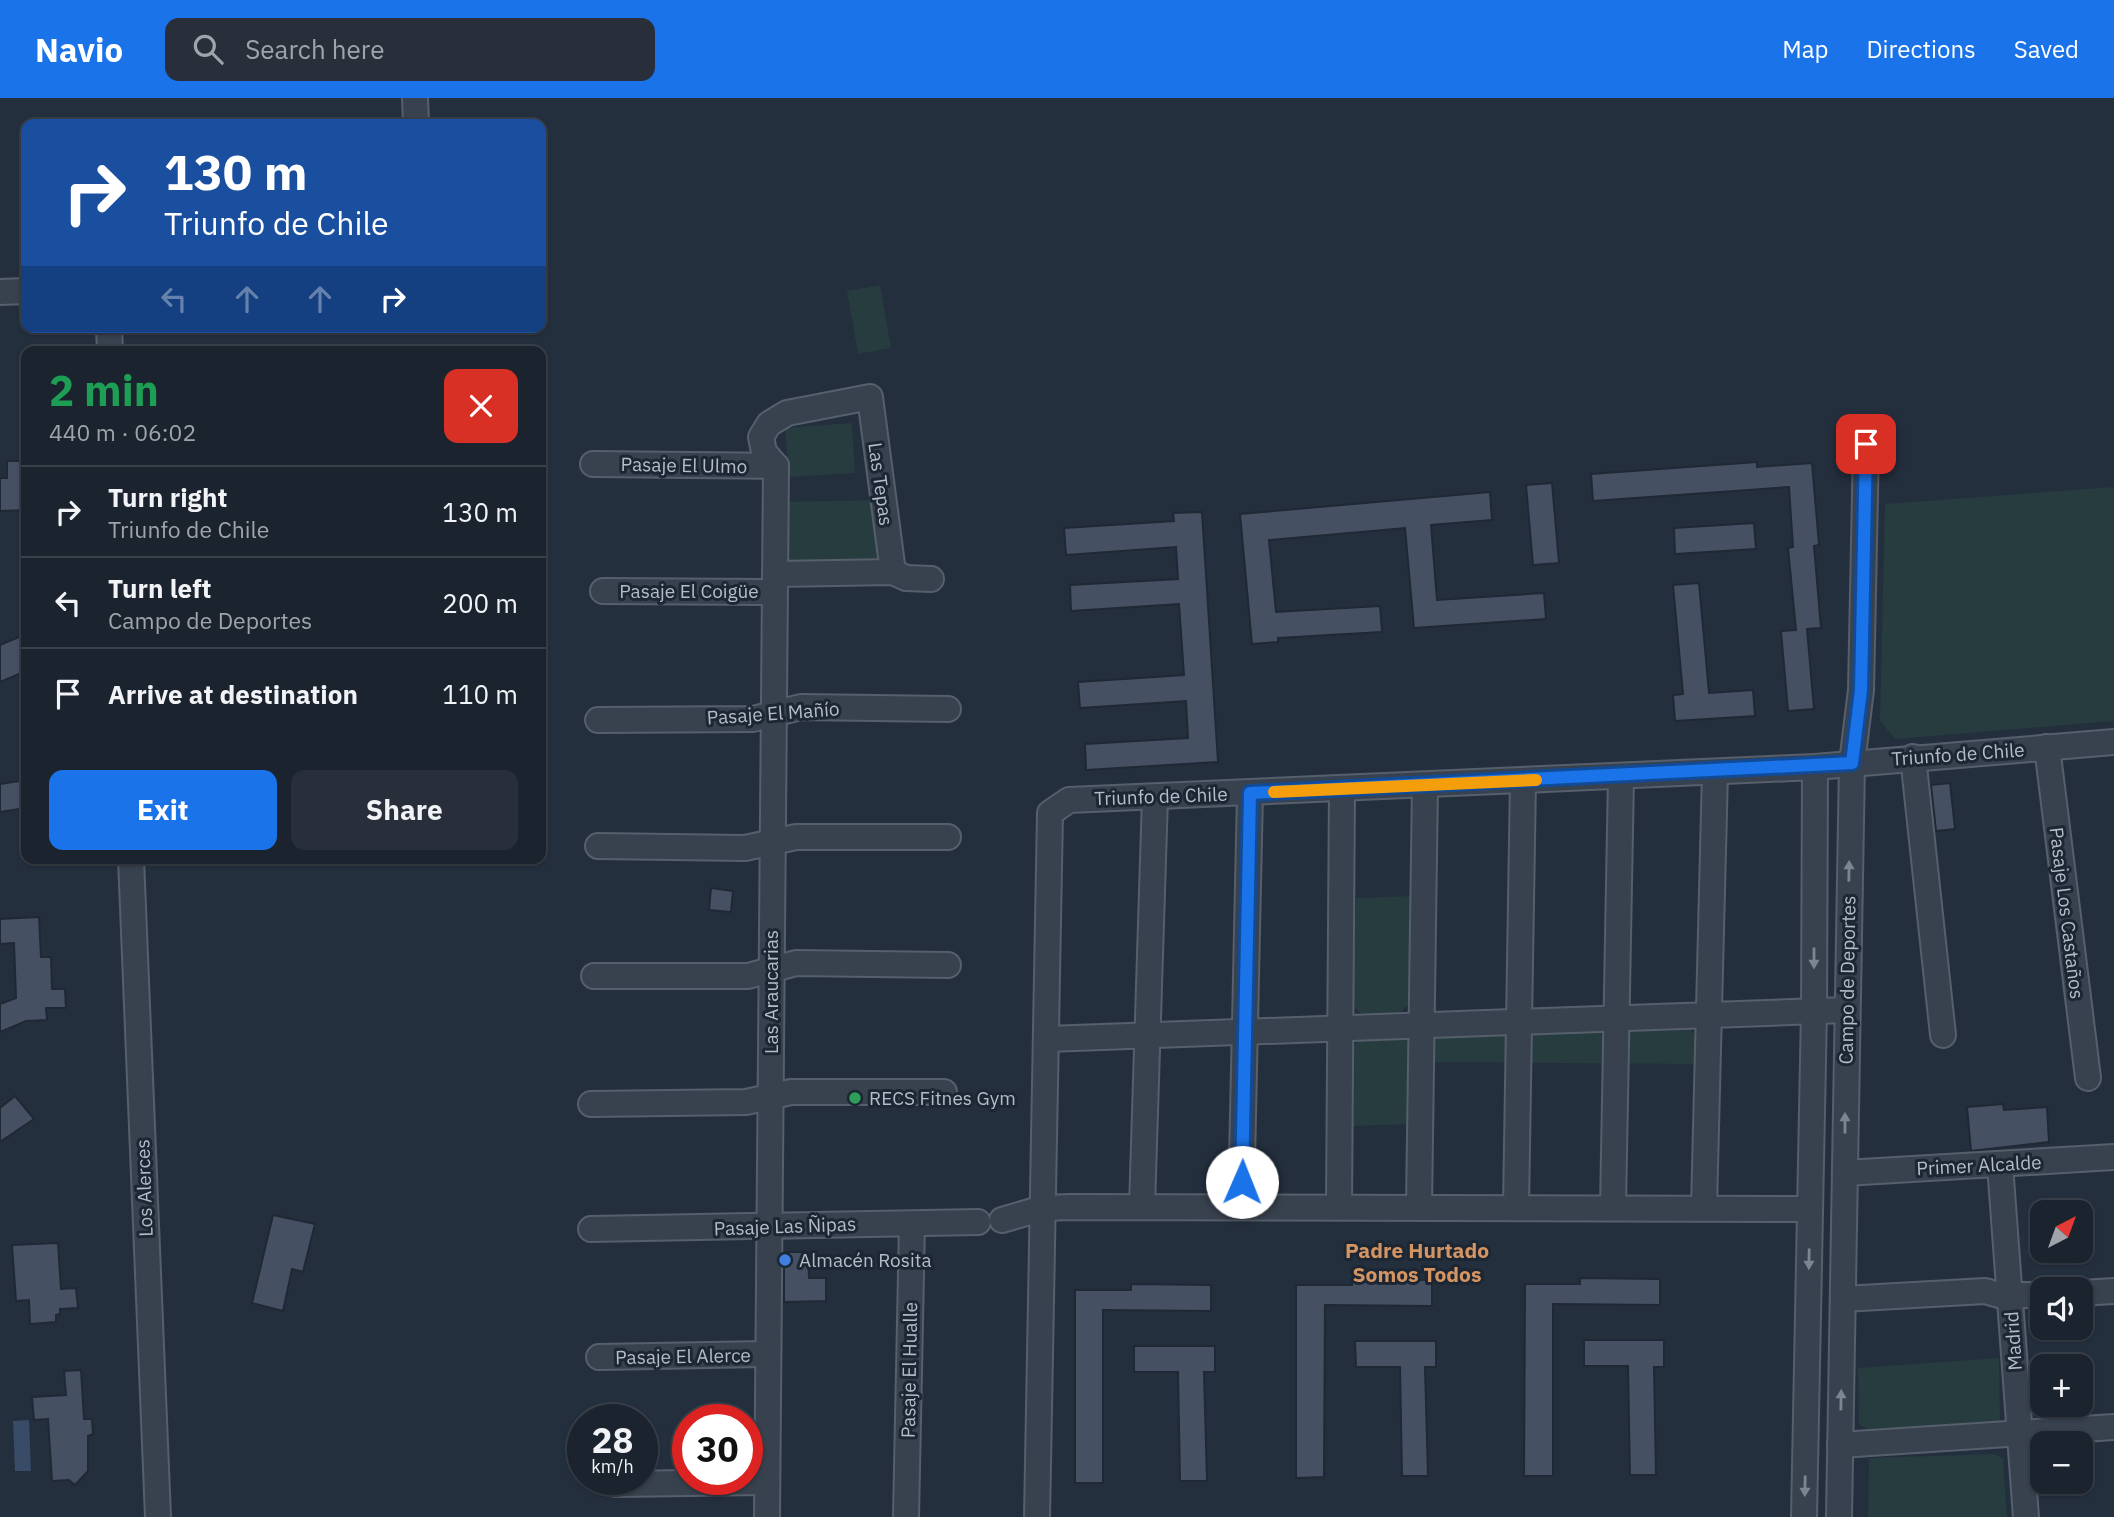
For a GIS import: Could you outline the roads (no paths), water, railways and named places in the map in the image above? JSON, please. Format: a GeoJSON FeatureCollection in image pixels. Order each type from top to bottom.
{"type":"FeatureCollection","features":[{"type":"Feature","properties":{"kind":"street"},"geometry":{"type":"LineString","coordinates":[[415,98],[416,119]]}},
{"type":"Feature","properties":{"kind":"street"},"geometry":{"type":"LineString","coordinates":[[0,292],[21,291]]}},
{"type":"Feature","properties":{"kind":"street","name":"Las Tepas"},"geometry":{"type":"LineString","coordinates":[[776,466],[764,452],[761,437],[777,418],[870,397],[893,572]]}},
{"type":"Feature","properties":{"kind":"street","name":"Campo de Deportes"},"geometry":{"type":"LineString","coordinates":[[1839,1517],[1852,763],[1861,690],[1866,444]]}},
{"type":"Feature","properties":{"kind":"street","name":"Pasaje El Ulmo"},"geometry":{"type":"LineString","coordinates":[[593,464],[776,466]]}},
{"type":"Feature","properties":{"kind":"street","name":"Las Araucarias"},"geometry":{"type":"LineString","coordinates":[[767,1517],[776,466]]}},
{"type":"Feature","properties":{"kind":"street","name":"Pasaje El Coigüe"},"geometry":{"type":"LineString","coordinates":[[603,591],[774,583],[893,572],[906,578],[931,579]]}},
{"type":"Feature","properties":{"kind":"street","name":"Pasaje El Mañío"},"geometry":{"type":"LineString","coordinates":[[598,720],[753,719],[801,707],[948,709]]}},
{"type":"Feature","properties":{"kind":"street","name":"Triunfo de Chile"},"geometry":{"type":"LineString","coordinates":[[1047,1039],[1050,813],[1069,800],[1815,767],[2114,742]]}},
{"type":"Feature","properties":{"kind":"street","name":"Pasaje Los Castaños"},"geometry":{"type":"LineString","coordinates":[[2047,747],[2088,1078]]}},
{"type":"Feature","properties":{"kind":"street"},"geometry":{"type":"LineString","coordinates":[[1913,757],[1943,1035]]}},
{"type":"Feature","properties":{"kind":"street","name":"Campo de Deportes"},"geometry":{"type":"LineString","coordinates":[[1804,1517],[1814,1010],[1815,767]]}},
{"type":"Feature","properties":{"kind":"street"},"geometry":{"type":"LineString","coordinates":[[1704,1207],[1715,772]]}},
{"type":"Feature","properties":{"kind":"street"},"geometry":{"type":"LineString","coordinates":[[1613,1207],[1621,776]]}},
{"type":"Feature","properties":{"kind":"street"},"geometry":{"type":"LineString","coordinates":[[1516,1207],[1523,780]]}},
{"type":"Feature","properties":{"kind":"street"},"geometry":{"type":"LineString","coordinates":[[1419,1207],[1425,785]]}},
{"type":"Feature","properties":{"kind":"street"},"geometry":{"type":"LineString","coordinates":[[1339,1207],[1342,788]]}},
{"type":"Feature","properties":{"kind":"street"},"geometry":{"type":"LineString","coordinates":[[1241,1207],[1250,793]]}},
{"type":"Feature","properties":{"kind":"street"},"geometry":{"type":"LineString","coordinates":[[1142,1207],[1155,797]]}},
{"type":"Feature","properties":{"kind":"street"},"geometry":{"type":"LineString","coordinates":[[598,846],[745,848],[796,837],[948,837]]}},
{"type":"Feature","properties":{"kind":"street","name":"Los Alerces"},"geometry":{"type":"LineString","coordinates":[[131,864],[158,1517]]}},
{"type":"Feature","properties":{"kind":"street"},"geometry":{"type":"LineString","coordinates":[[594,976],[748,976],[796,963],[948,965]]}},
{"type":"Feature","properties":{"kind":"street"},"geometry":{"type":"LineString","coordinates":[[1037,1517],[1047,1039],[1846,1010]]}},
{"type":"Feature","properties":{"kind":"street"},"geometry":{"type":"LineString","coordinates":[[591,1104],[746,1102],[790,1091],[944,1091]]}},
{"type":"Feature","properties":{"kind":"street","name":"Primer Alcalde"},"geometry":{"type":"LineString","coordinates":[[1845,1173],[1976,1163],[2000,1165],[2114,1157]]}},
{"type":"Feature","properties":{"kind":"street","name":"Madrid"},"geometry":{"type":"LineString","coordinates":[[2000,1165],[2026,1517]]}},
{"type":"Feature","properties":{"kind":"street","name":"Pasaje Las Ñipas"},"geometry":{"type":"LineString","coordinates":[[592,1229],[753,1228],[769,1225],[990,1221],[1043,1208],[1810,1209]]}},
{"type":"Feature","properties":{"kind":"street","name":"Pasaje El Hualle"},"geometry":{"type":"LineString","coordinates":[[906,1517],[912,1223]]}},
{"type":"Feature","properties":{"kind":"street"},"geometry":{"type":"LineString","coordinates":[[1843,1299],[1985,1291],[2030,1295]]}},
{"type":"Feature","properties":{"kind":"street"},"geometry":{"type":"LineString","coordinates":[[2093,1292],[2114,1291]]}},
{"type":"Feature","properties":{"kind":"street","name":"Pasaje El Alerce"},"geometry":{"type":"LineString","coordinates":[[599,1357],[768,1354]]}},
{"type":"Feature","properties":{"kind":"street"},"geometry":{"type":"LineString","coordinates":[[1840,1446],[2114,1427]]}},
{"type":"Feature","properties":{"kind":"street"},"geometry":{"type":"LineString","coordinates":[[658,1483],[767,1482]]}},
{"type":"Feature","properties":{"kind":"water"},"geometry":{"type":"Polygon","coordinates":[[[29,1420],[31,1471],[15,1471],[13,1421],[29,1420]]]}},
{"type":"Feature","properties":{"kind":"place","name":"RECS Fitnes Gym"},"geometry":{"type":"Point","coordinates":[855,1098]}},
{"type":"Feature","properties":{"kind":"place","name":"Almacén Rosita"},"geometry":{"type":"Point","coordinates":[785,1260]}},
{"type":"Feature","properties":{"kind":"district","name":"Padre Hurtado Somos Todos"},"geometry":{"type":"Point","coordinates":[1417,1263]}}]}
